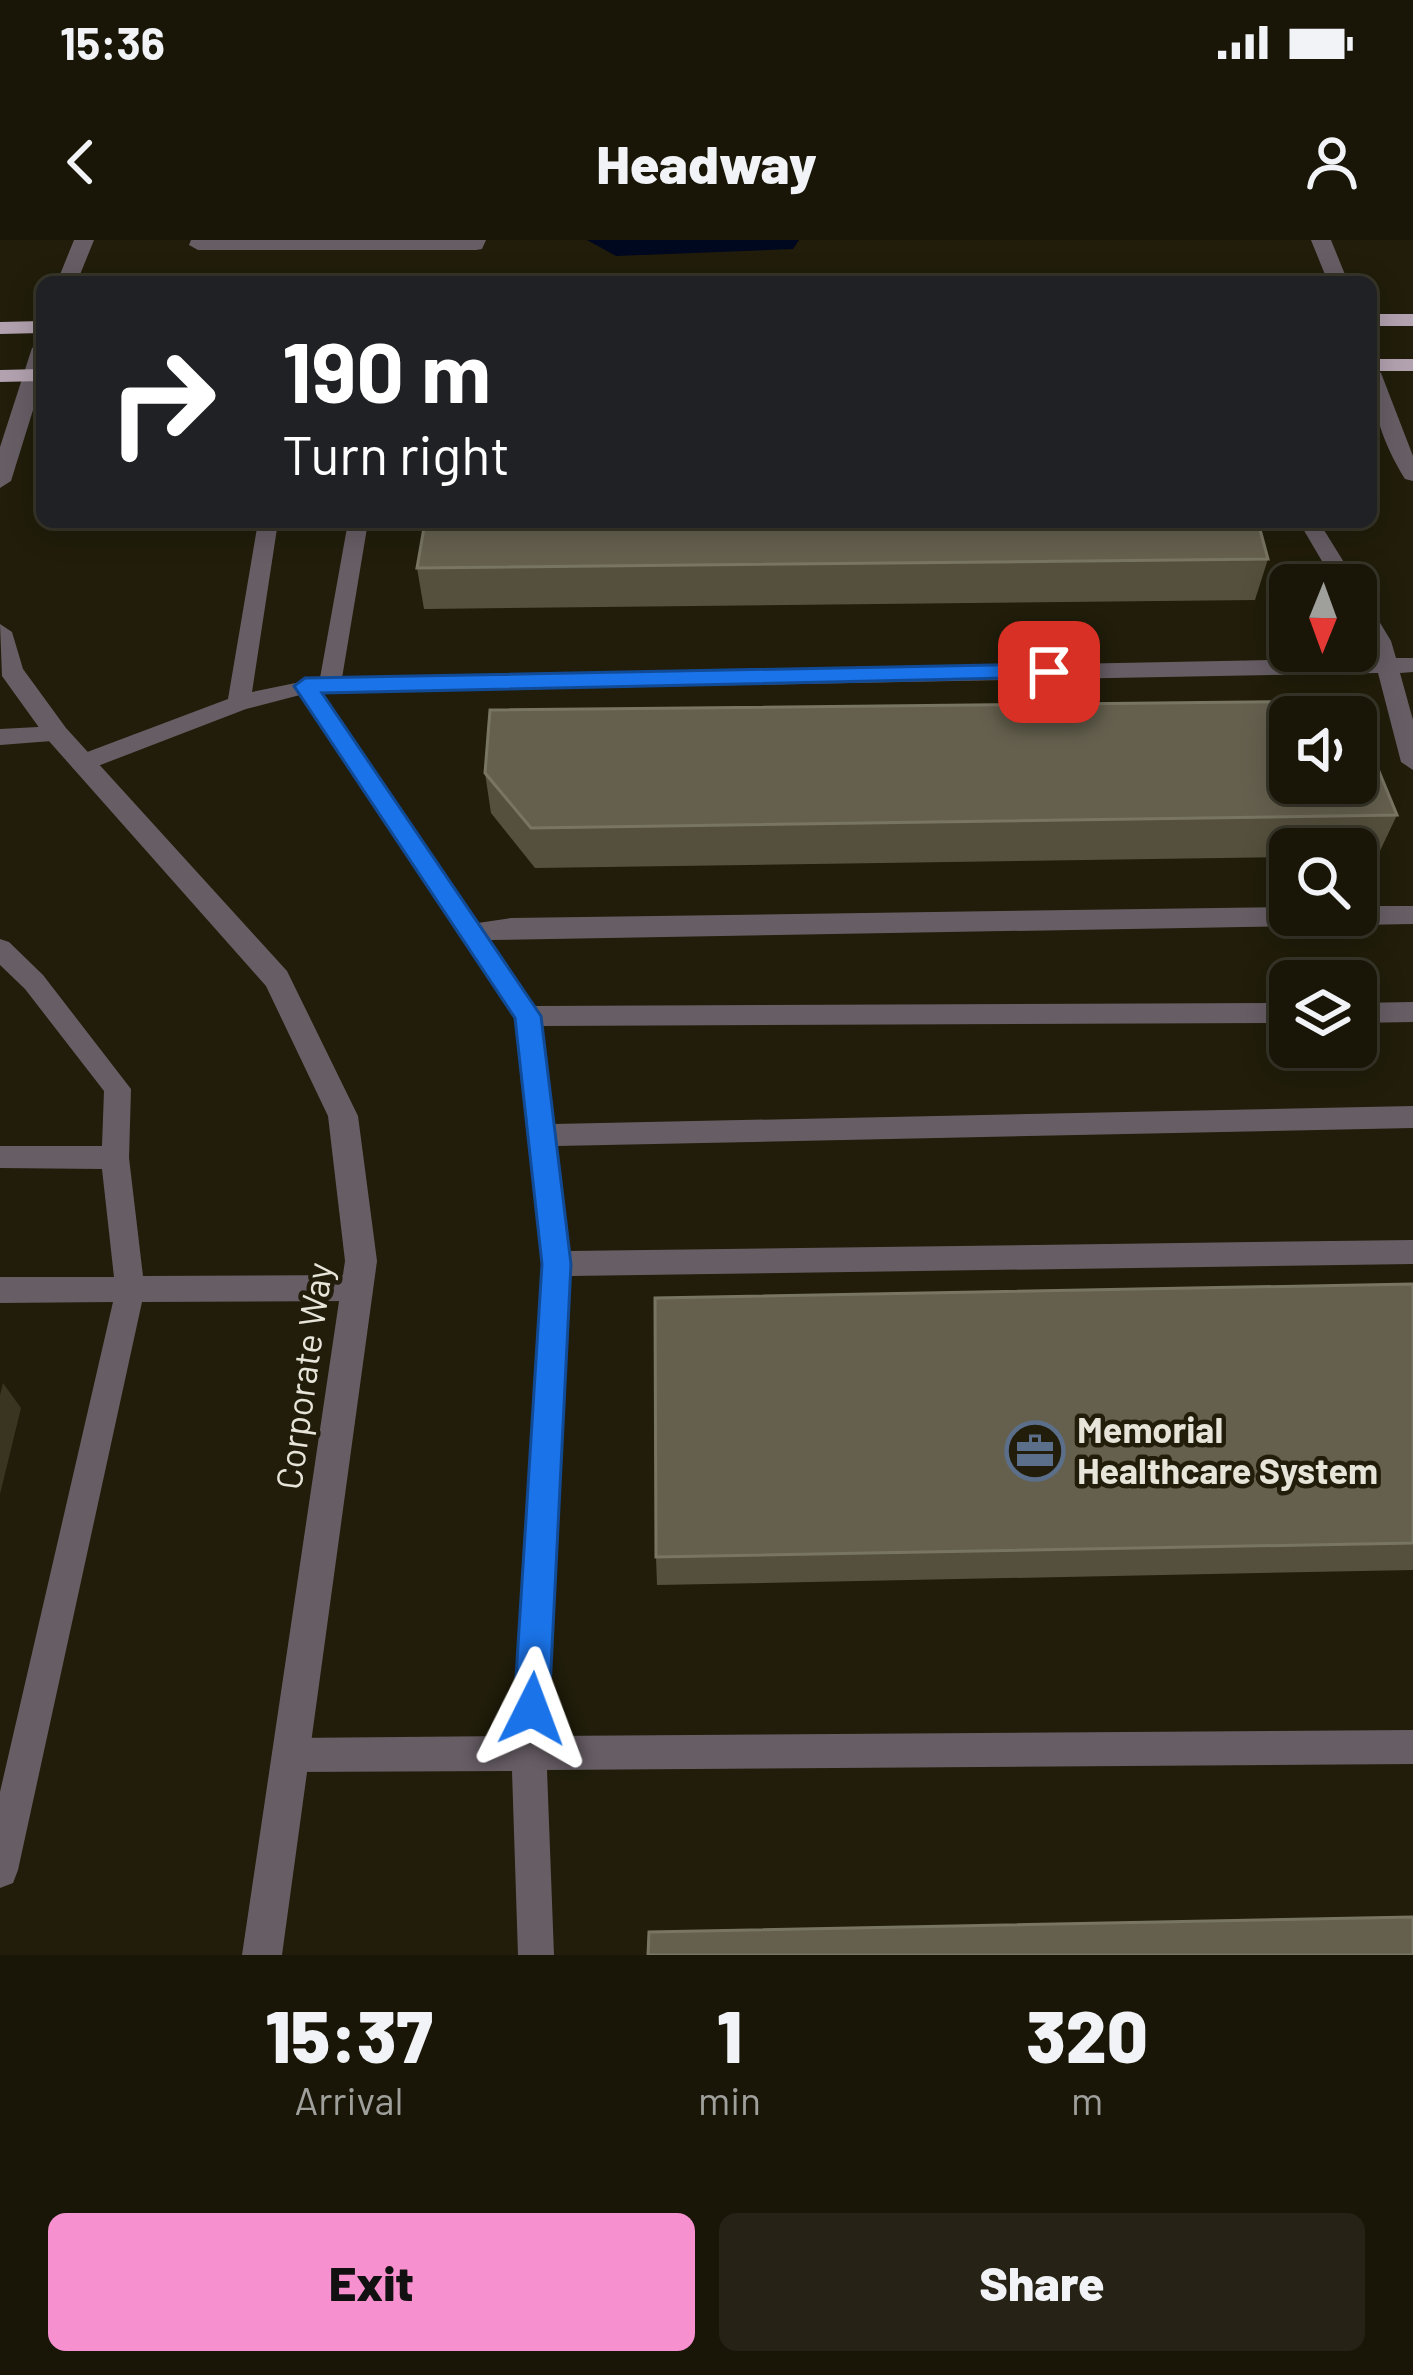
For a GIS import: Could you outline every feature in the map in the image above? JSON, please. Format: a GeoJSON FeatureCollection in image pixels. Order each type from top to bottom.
{"type":"FeatureCollection","features":[{"type":"Feature","properties":{"kind":"main road"},"geometry":{"type":"LineString","coordinates":[[1377,320],[1413,320]]}},
{"type":"Feature","properties":{"kind":"main road"},"geometry":{"type":"LineString","coordinates":[[0,328],[36,327]]}},
{"type":"Feature","properties":{"kind":"main road"},"geometry":{"type":"LineString","coordinates":[[1377,368],[1413,364]]}},
{"type":"Feature","properties":{"kind":"main road"},"geometry":{"type":"LineString","coordinates":[[0,376],[36,375]]}},
{"type":"Feature","properties":{"kind":"street"},"geometry":{"type":"LineString","coordinates":[[69,276],[84,240]]}},
{"type":"Feature","properties":{"kind":"street"},"geometry":{"type":"LineString","coordinates":[[1321,240],[1336,276]]}},
{"type":"Feature","properties":{"kind":"street"},"geometry":{"type":"LineString","coordinates":[[0,481],[36,381]]}},
{"type":"Feature","properties":{"kind":"street"},"geometry":{"type":"LineString","coordinates":[[1377,386],[1413,474]]}},
{"type":"Feature","properties":{"kind":"street","name":"Corporate Way"},"geometry":{"type":"LineString","coordinates":[[0,632],[10,670],[57,734],[277,980],[343,1117],[362,1261],[262,1955]]}},
{"type":"Feature","properties":{"kind":"lane"},"geometry":{"type":"LineString","coordinates":[[200,240],[198,245],[476,245],[477,240]]}},
{"type":"Feature","properties":{"kind":"lane"},"geometry":{"type":"LineString","coordinates":[[239,703],[267,528]]}},
{"type":"Feature","properties":{"kind":"lane"},"geometry":{"type":"LineString","coordinates":[[356,528],[317,686],[528,1016],[544,1135],[556,1264],[529,1754],[536,1955]]}},
{"type":"Feature","properties":{"kind":"lane"},"geometry":{"type":"LineString","coordinates":[[1313,528],[1334,564]]}},
{"type":"Feature","properties":{"kind":"lane"},"geometry":{"type":"LineString","coordinates":[[1377,636],[1413,761]]}},
{"type":"Feature","properties":{"kind":"lane"},"geometry":{"type":"LineString","coordinates":[[82,763],[239,703],[317,686],[1413,665]]}},
{"type":"Feature","properties":{"kind":"lane"},"geometry":{"type":"LineString","coordinates":[[0,737],[57,734]]}},
{"type":"Feature","properties":{"kind":"lane"},"geometry":{"type":"LineString","coordinates":[[472,933],[512,927],[1413,914]]}},
{"type":"Feature","properties":{"kind":"lane"},"geometry":{"type":"LineString","coordinates":[[0,949],[34,982],[118,1089],[115,1157],[130,1290],[0,1870]]}},
{"type":"Feature","properties":{"kind":"lane"},"geometry":{"type":"LineString","coordinates":[[1377,1012],[1413,1012]]}},
{"type":"Feature","properties":{"kind":"lane"},"geometry":{"type":"LineString","coordinates":[[528,1016],[1269,1013]]}},
{"type":"Feature","properties":{"kind":"lane"},"geometry":{"type":"LineString","coordinates":[[544,1135],[1413,1118]]}},
{"type":"Feature","properties":{"kind":"lane"},"geometry":{"type":"LineString","coordinates":[[0,1157],[115,1157]]}},
{"type":"Feature","properties":{"kind":"lane"},"geometry":{"type":"LineString","coordinates":[[556,1264],[1413,1252]]}},
{"type":"Feature","properties":{"kind":"lane"},"geometry":{"type":"LineString","coordinates":[[0,1290],[357,1288]]}},
{"type":"Feature","properties":{"kind":"lane"},"geometry":{"type":"LineString","coordinates":[[290,1755],[1413,1748]]}},
{"type":"Feature","properties":{"kind":"water"},"geometry":{"type":"Polygon","coordinates":[[[587,240],[799,240],[793,249],[616,256],[587,240]]]}},
{"type":"Feature","properties":{"kind":"building"},"geometry":{"type":"Polygon","coordinates":[[[424,528],[1260,528],[1268,559],[417,568],[424,528]]]}},
{"type":"Feature","properties":{"kind":"building"},"geometry":{"type":"Polygon","coordinates":[[[1269,702],[1269,804],[1377,804],[1377,766],[1397,815],[531,828],[485,773],[490,710],[1269,702]]]}},
{"type":"Feature","properties":{"kind":"building","name":"Memorial Healthcare System"},"geometry":{"type":"Polygon","coordinates":[[[1413,1284],[1413,1543],[656,1557],[655,1298],[1413,1284]]]}},
{"type":"Feature","properties":{"kind":"building"},"geometry":{"type":"Polygon","coordinates":[[[1413,1917],[1413,1955],[648,1955],[649,1932],[1413,1917]]]}},
{"type":"Feature","properties":{"kind":"place","name":"Memorial Healthcare System"},"geometry":{"type":"Point","coordinates":[1035,1451]}},
{"type":"Feature","properties":{"kind":"route"},"geometry":{"type":"LineString","coordinates":[[532,1709],[556,1264],[528,1016],[305,686],[1049,672]]}}]}
